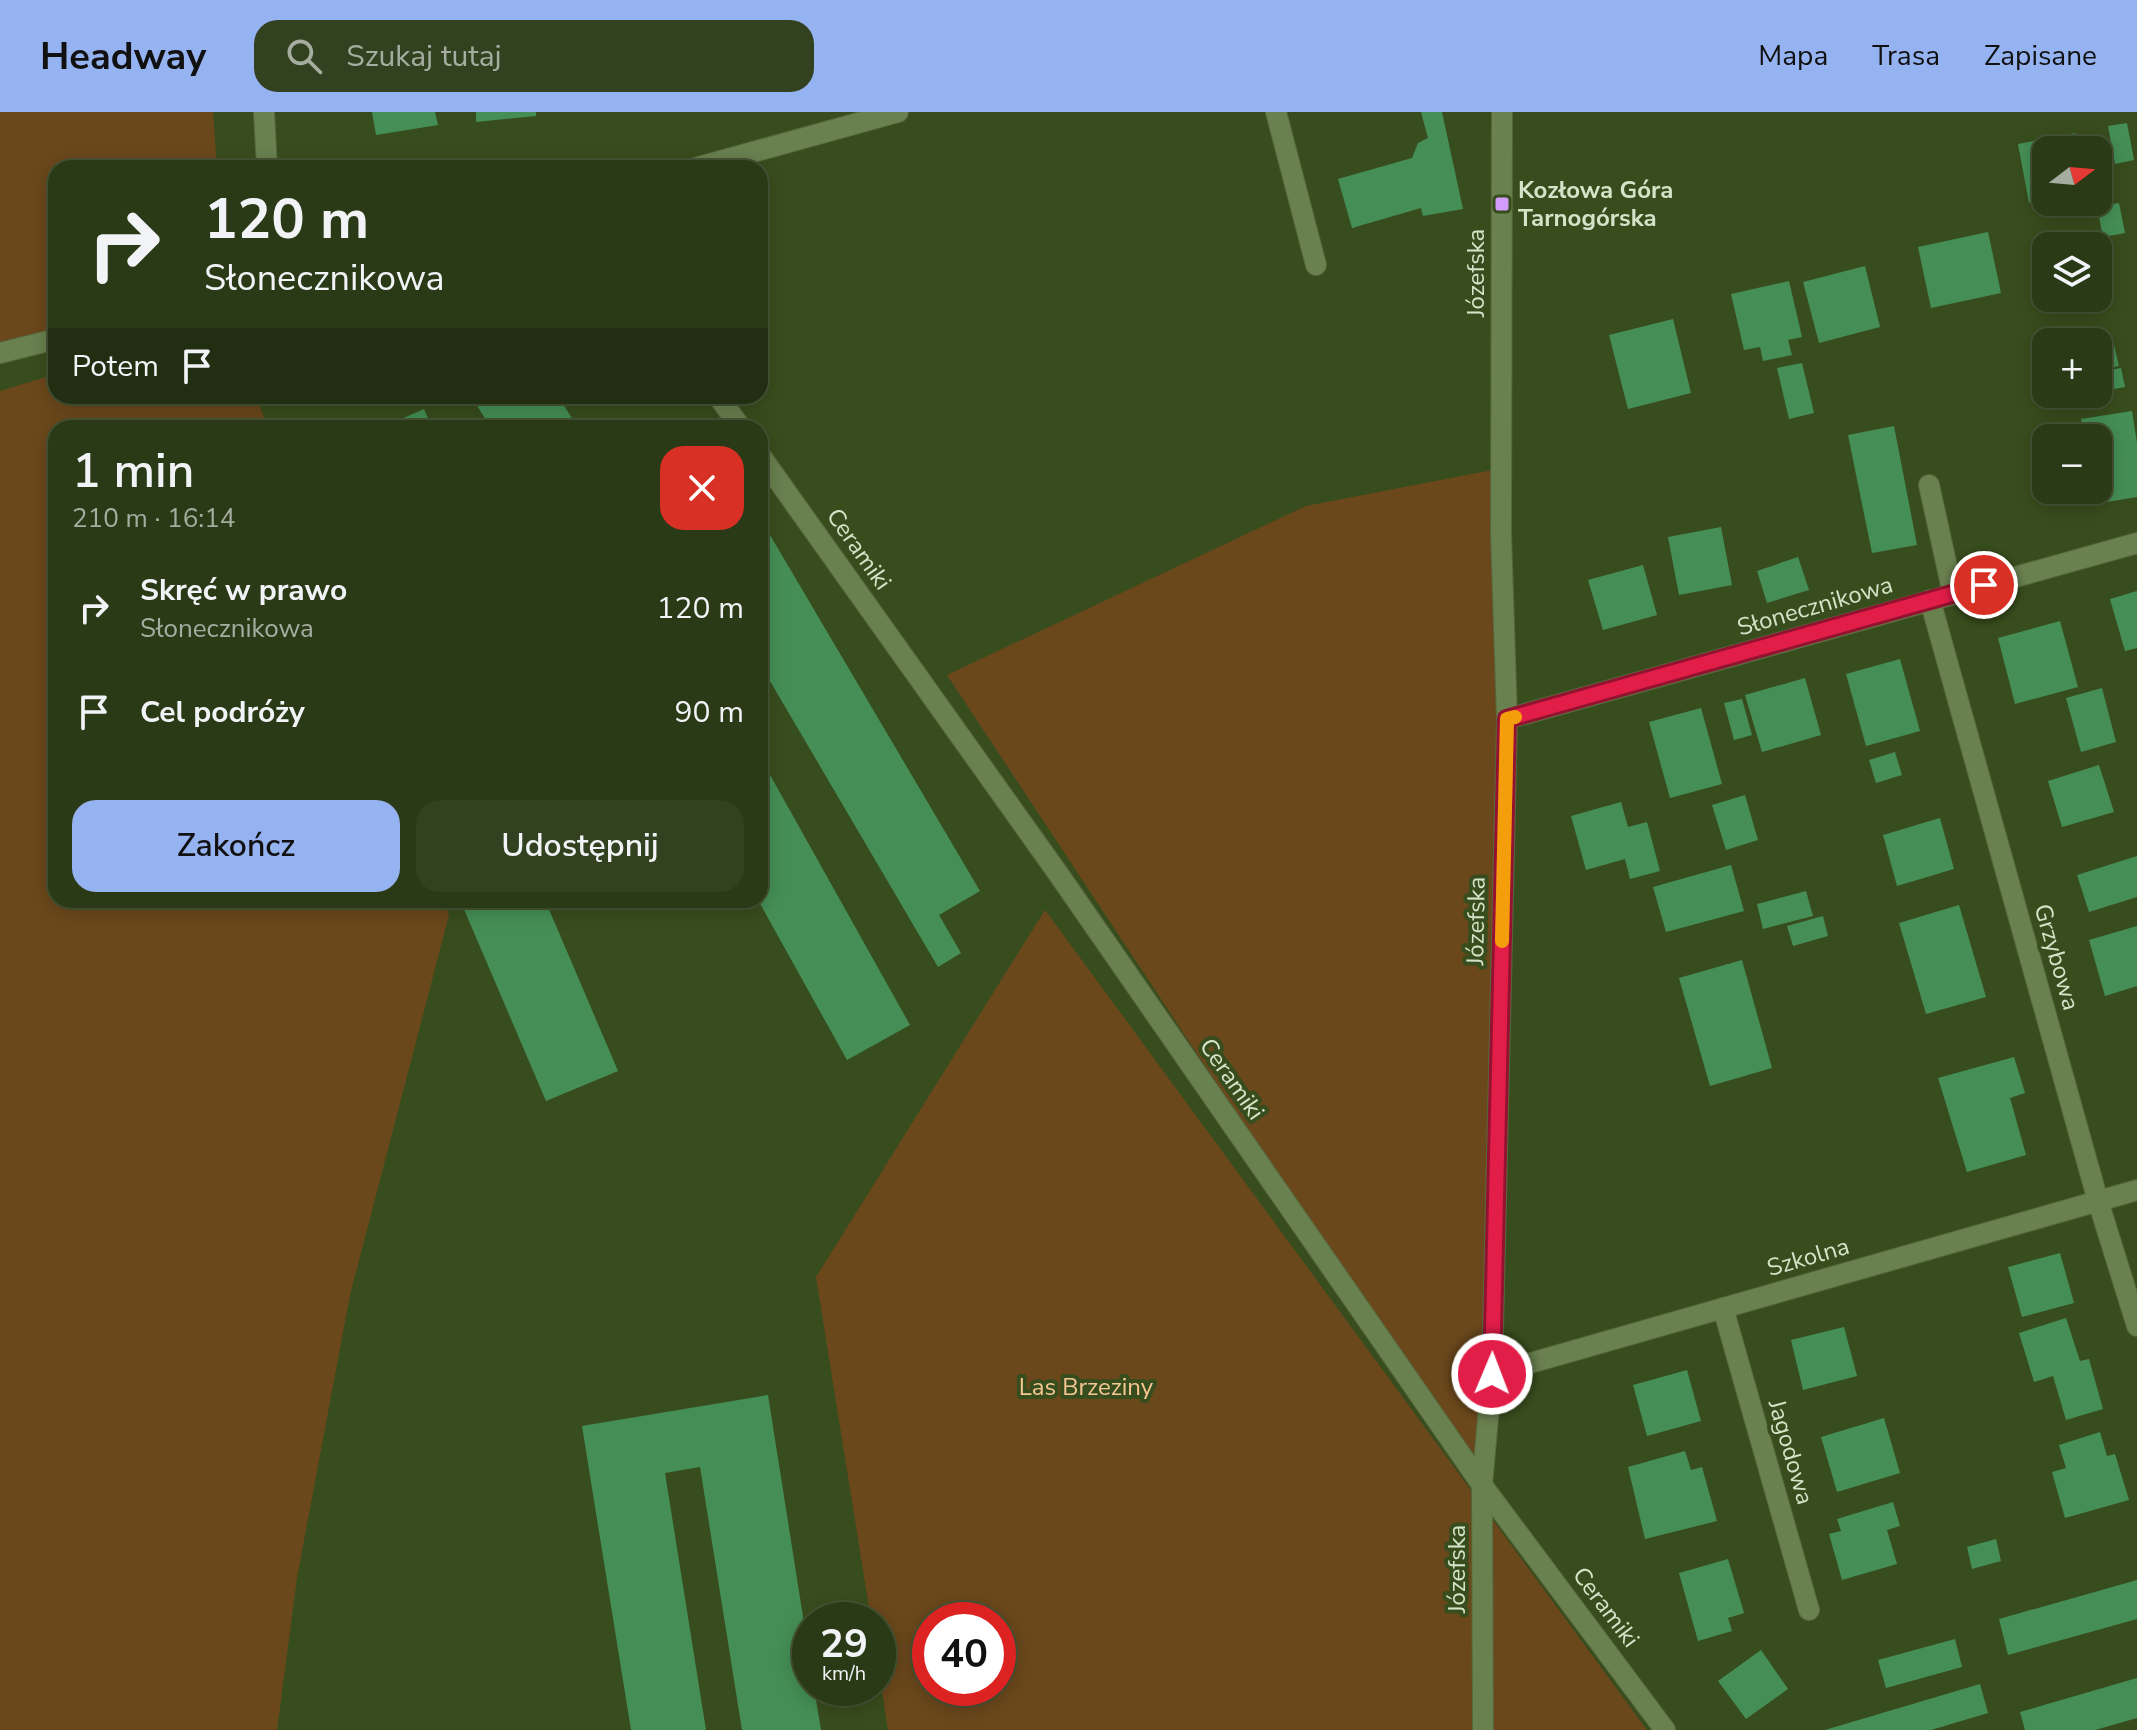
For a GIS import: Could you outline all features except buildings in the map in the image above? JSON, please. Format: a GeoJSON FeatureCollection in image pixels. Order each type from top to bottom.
{"type":"FeatureCollection","features":[{"type":"Feature","properties":{"kind":"street"},"geometry":{"type":"LineString","coordinates":[[264,112],[267,160]]}},
{"type":"Feature","properties":{"kind":"street"},"geometry":{"type":"LineString","coordinates":[[724,160],[898,112]]}},
{"type":"Feature","properties":{"kind":"street"},"geometry":{"type":"LineString","coordinates":[[1276,112],[1316,265]]}},
{"type":"Feature","properties":{"kind":"street","name":"Józefska"},"geometry":{"type":"LineString","coordinates":[[1483,1730],[1482,1485],[1492,1374],[1507,719],[1501,534],[1502,112]]}},
{"type":"Feature","properties":{"kind":"street"},"geometry":{"type":"LineString","coordinates":[[0,353],[48,341]]}},
{"type":"Feature","properties":{"kind":"street","name":"Ceramiki"},"geometry":{"type":"LineString","coordinates":[[768,466],[1057,872],[1482,1485],[1665,1730]]}},
{"type":"Feature","properties":{"kind":"street"},"geometry":{"type":"LineString","coordinates":[[1929,485],[1953,594]]}},
{"type":"Feature","properties":{"kind":"street","name":"Słonecznikowa"},"geometry":{"type":"LineString","coordinates":[[1507,719],[2137,543]]}},
{"type":"Feature","properties":{"kind":"street","name":"Grzybowa"},"geometry":{"type":"LineString","coordinates":[[1930,600],[2098,1201],[2137,1326]]}},
{"type":"Feature","properties":{"kind":"street","name":"Szkolna"},"geometry":{"type":"LineString","coordinates":[[1492,1374],[2137,1190]]}},
{"type":"Feature","properties":{"kind":"street","name":"Jagodowa"},"geometry":{"type":"LineString","coordinates":[[1723,1308],[1809,1610]]}},
{"type":"Feature","properties":{"kind":"green space"},"geometry":{"type":"Polygon","coordinates":[[[0,112],[213,112],[216,160],[48,160],[48,338],[0,350],[0,112]]]}},
{"type":"Feature","properties":{"kind":"green space"},"geometry":{"type":"Polygon","coordinates":[[[48,376],[48,404],[259,404],[265,420],[48,420],[48,908],[446,908],[449,915],[350,1295],[297,1578],[277,1730],[0,1730],[0,391],[48,376]]]}},
{"type":"Feature","properties":{"kind":"green space"},"geometry":{"type":"Polygon","coordinates":[[[1503,468],[1482,1485],[947,675],[1306,506],[1503,468]]]}},
{"type":"Feature","properties":{"kind":"green space","name":"Las Brzeziny"},"geometry":{"type":"Polygon","coordinates":[[[1045,910],[1647,1730],[888,1730],[884,1706],[896,1706],[896,1602],[868,1602],[816,1277],[1045,910]]]}},
{"type":"Feature","properties":{"kind":"slow traffic"},"geometry":{"type":"LineString","coordinates":[[1502,941],[1507,719],[1515,717]]}},
{"type":"Feature","properties":{"kind":"place","name":"Kozłowa Góra Tarnogórska"},"geometry":{"type":"Point","coordinates":[1502,204]}},
{"type":"Feature","properties":{"kind":"route"},"geometry":{"type":"LineString","coordinates":[[1492,1374],[1507,719],[1984,585]]}}]}
